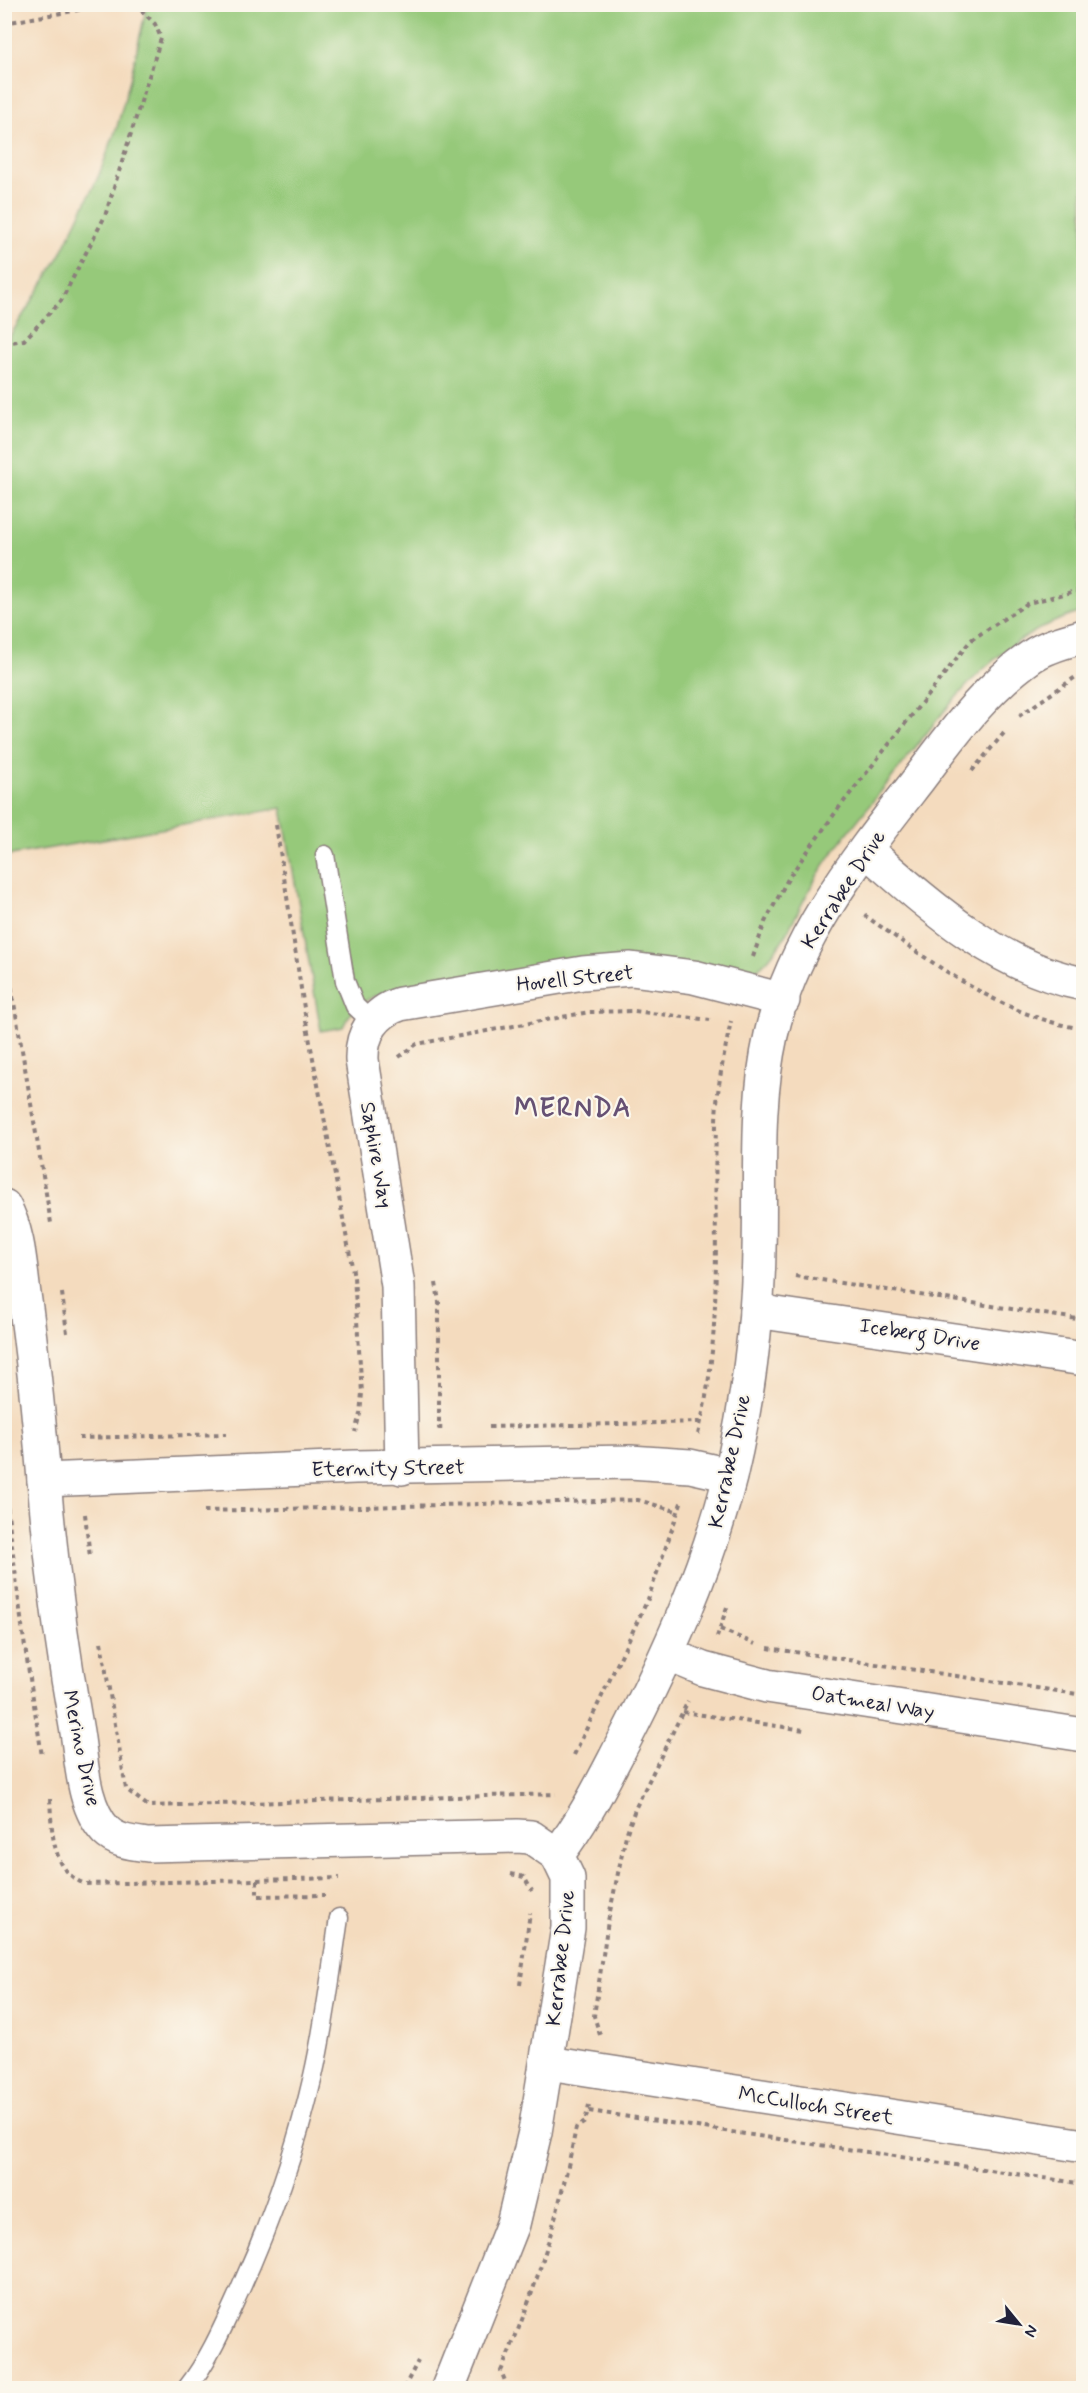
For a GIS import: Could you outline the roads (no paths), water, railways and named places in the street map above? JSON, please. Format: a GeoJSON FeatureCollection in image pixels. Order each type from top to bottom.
{"type":"FeatureCollection","features":[{"type":"Feature","properties":{"kind":"street","name":"Kerrabee Drive"},"geometry":{"type":"LineString","coordinates":[[448,2388],[513,2224],[535,2132],[548,2062],[570,1898],[568,1878],[557,1855],[592,1805],[667,1654],[715,1530],[730,1475],[756,1311],[760,1100],[771,1034],[783,1000],[803,946],[827,904],[965,718],[1004,679],[1035,654],[1083,636]]}},
{"type":"Feature","properties":{"kind":"street"},"geometry":{"type":"LineString","coordinates":[[866,850],[917,894],[981,942],[1040,973],[1083,984]]}},
{"type":"Feature","properties":{"kind":"street","name":"Hovell Street"},"geometry":{"type":"LineString","coordinates":[[372,1022],[390,1007],[400,1004],[583,973],[631,969],[694,978],[783,1000]]}},
{"type":"Feature","properties":{"kind":"street","name":"Saphire Way"},"geometry":{"type":"LineString","coordinates":[[372,1022],[362,1047],[362,1059],[398,1286],[402,1468]]}},
{"type":"Feature","properties":{"kind":"street","name":"Merino Drive"},"geometry":{"type":"LineString","coordinates":[[4,1206],[12,1221],[18,1250],[36,1375],[52,1564],[87,1789],[96,1816],[114,1837],[148,1845],[517,1836],[531,1837],[557,1855]]}},
{"type":"Feature","properties":{"kind":"street","name":"Iceberg Drive"},"geometry":{"type":"LineString","coordinates":[[756,1311],[1083,1359]]}},
{"type":"Feature","properties":{"kind":"street","name":"Eternity Street"},"geometry":{"type":"LineString","coordinates":[[44,1480],[355,1467],[402,1468],[630,1462],[690,1466],[730,1475]]}},
{"type":"Feature","properties":{"kind":"street","name":"Oatmeal Way"},"geometry":{"type":"LineString","coordinates":[[667,1654],[703,1669],[767,1686],[1083,1735]]}},
{"type":"Feature","properties":{"kind":"street","name":"McCulloch Street"},"geometry":{"type":"LineString","coordinates":[[548,2062],[1083,2146]]}},
{"type":"Feature","properties":{"kind":"lane"},"geometry":{"type":"LineString","coordinates":[[325,855],[345,981],[355,1006],[372,1022]]}},
{"type":"Feature","properties":{"kind":"lane"},"geometry":{"type":"LineString","coordinates":[[187,2388],[218,2337],[248,2273],[297,2136],[314,2075],[339,1918]]}},
{"type":"Feature","properties":{"kind":"district","name":"MERNDA"},"geometry":{"type":"Point","coordinates":[573,1107]}}]}
